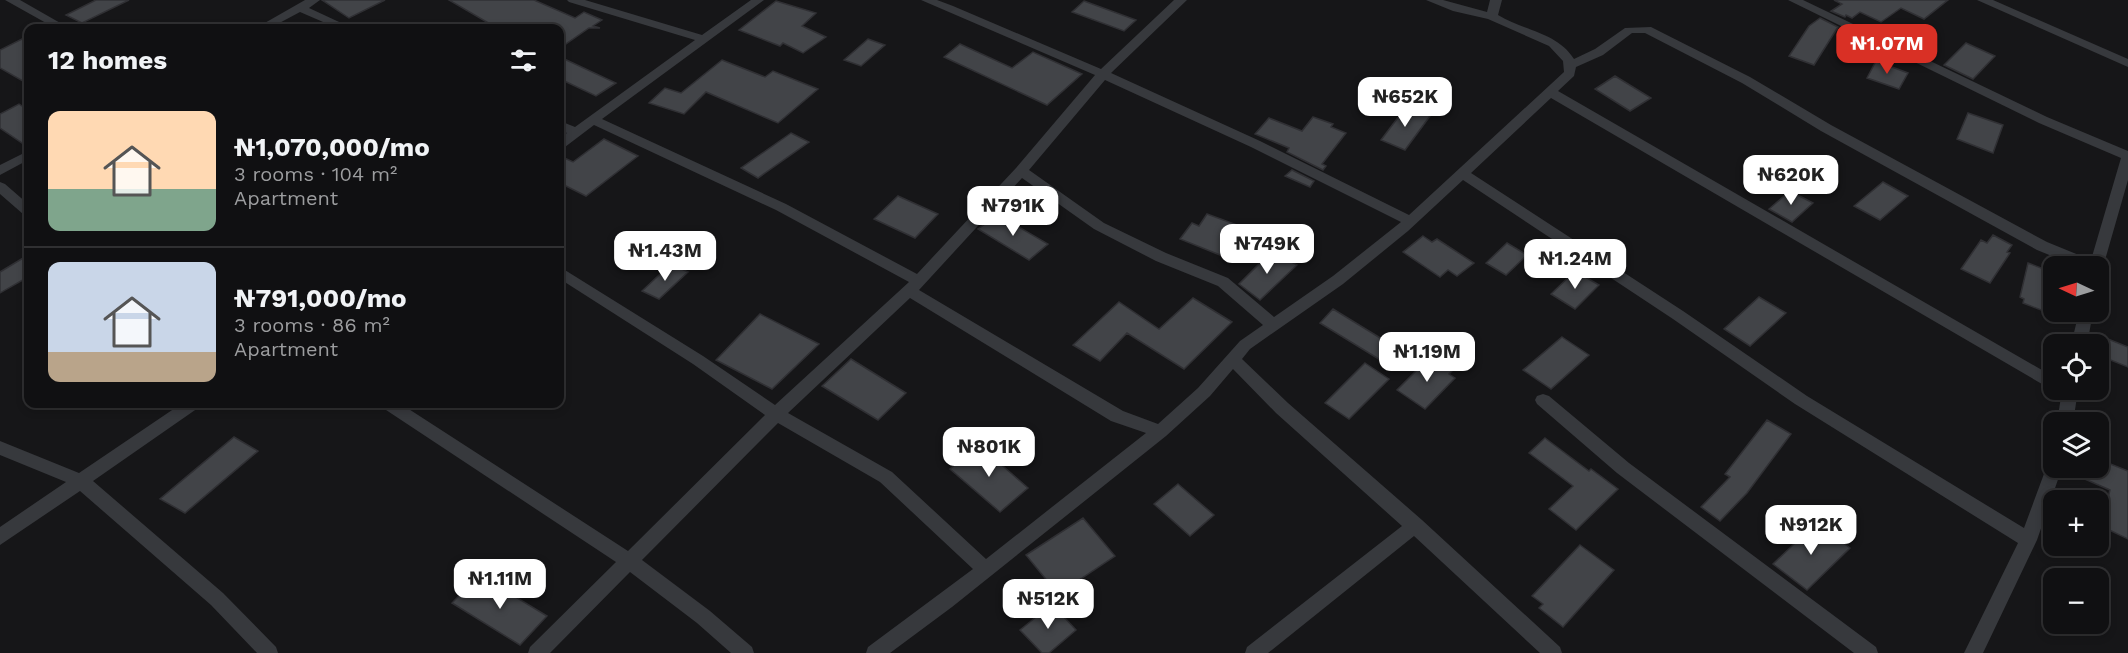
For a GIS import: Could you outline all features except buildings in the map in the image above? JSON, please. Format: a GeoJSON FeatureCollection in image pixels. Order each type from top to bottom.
{"type":"FeatureCollection","features":[{"type":"Feature","properties":{"kind":"street"},"geometry":{"type":"LineString","coordinates":[[11,0],[56,24]]}},
{"type":"Feature","properties":{"kind":"street"},"geometry":{"type":"LineString","coordinates":[[270,24],[314,0]]}},
{"type":"Feature","properties":{"kind":"street"},"geometry":{"type":"LineString","coordinates":[[573,0],[704,39]]}},
{"type":"Feature","properties":{"kind":"street"},"geometry":{"type":"LineString","coordinates":[[564,141],[758,0]]}},
{"type":"Feature","properties":{"kind":"street"},"geometry":{"type":"LineString","coordinates":[[927,0],[970,16],[1175,105],[1319,173],[1410,221]]}},
{"type":"Feature","properties":{"kind":"street"},"geometry":{"type":"LineString","coordinates":[[537,653],[776,414],[914,286],[1021,171],[1103,74],[1181,0]]}},
{"type":"Feature","properties":{"kind":"street"},"geometry":{"type":"LineString","coordinates":[[875,653],[946,602],[1160,431],[1204,392],[1245,345],[1338,280],[1410,221],[1570,73],[1569,59],[1557,45],[1492,16],[1457,9],[1432,0]]}},
{"type":"Feature","properties":{"kind":"street"},"geometry":{"type":"LineString","coordinates":[[1492,16],[1496,0]]}},
{"type":"Feature","properties":{"kind":"street"},"geometry":{"type":"LineString","coordinates":[[1794,0],[2043,120],[2128,156],[2098,256]]}},
{"type":"Feature","properties":{"kind":"street"},"geometry":{"type":"LineString","coordinates":[[1983,0],[2128,63]]}},
{"type":"Feature","properties":{"kind":"street"},"geometry":{"type":"LineString","coordinates":[[300,8],[337,24]]}},
{"type":"Feature","properties":{"kind":"street"},"geometry":{"type":"LineString","coordinates":[[1571,65],[1599,52],[1629,30],[1647,29],[1746,80],[1836,133],[2042,246],[2067,256]]}},
{"type":"Feature","properties":{"kind":"street"},"geometry":{"type":"LineString","coordinates":[[1550,92],[2043,379]]}},
{"type":"Feature","properties":{"kind":"street"},"geometry":{"type":"LineString","coordinates":[[593,120],[781,207],[914,286],[1117,416],[1160,431]]}},
{"type":"Feature","properties":{"kind":"street"},"geometry":{"type":"LineString","coordinates":[[564,127],[576,132]]}},
{"type":"Feature","properties":{"kind":"street"},"geometry":{"type":"LineString","coordinates":[[0,171],[24,157]]}},
{"type":"Feature","properties":{"kind":"street"},"geometry":{"type":"LineString","coordinates":[[1021,171],[1099,226],[1161,257],[1223,282],[1273,326]]}},
{"type":"Feature","properties":{"kind":"street"},"geometry":{"type":"LineString","coordinates":[[1462,173],[1678,315],[1801,400],[2028,540]]}},
{"type":"Feature","properties":{"kind":"street"},"geometry":{"type":"LineString","coordinates":[[0,187],[24,208]]}},
{"type":"Feature","properties":{"kind":"street"},"geometry":{"type":"LineString","coordinates":[[564,275],[698,360],[776,414],[885,477],[985,569]]}},
{"type":"Feature","properties":{"kind":"street"},"geometry":{"type":"LineString","coordinates":[[1232,359],[1282,408],[1416,525],[1553,653]]}},
{"type":"Feature","properties":{"kind":"street"},"geometry":{"type":"LineString","coordinates":[[1543,400],[1623,468],[1869,653]]}},
{"type":"Feature","properties":{"kind":"street"},"geometry":{"type":"LineString","coordinates":[[0,537],[186,408]]}},
{"type":"Feature","properties":{"kind":"street"},"geometry":{"type":"LineString","coordinates":[[394,408],[465,456],[630,560],[703,615],[745,653]]}},
{"type":"Feature","properties":{"kind":"street"},"geometry":{"type":"LineString","coordinates":[[0,448],[81,481],[217,599],[269,653]]}},
{"type":"Feature","properties":{"kind":"street"},"geometry":{"type":"LineString","coordinates":[[1973,653],[2028,540],[2050,478]]}},
{"type":"Feature","properties":{"kind":"street"},"geometry":{"type":"LineString","coordinates":[[1254,653],[1416,525]]}}]}
